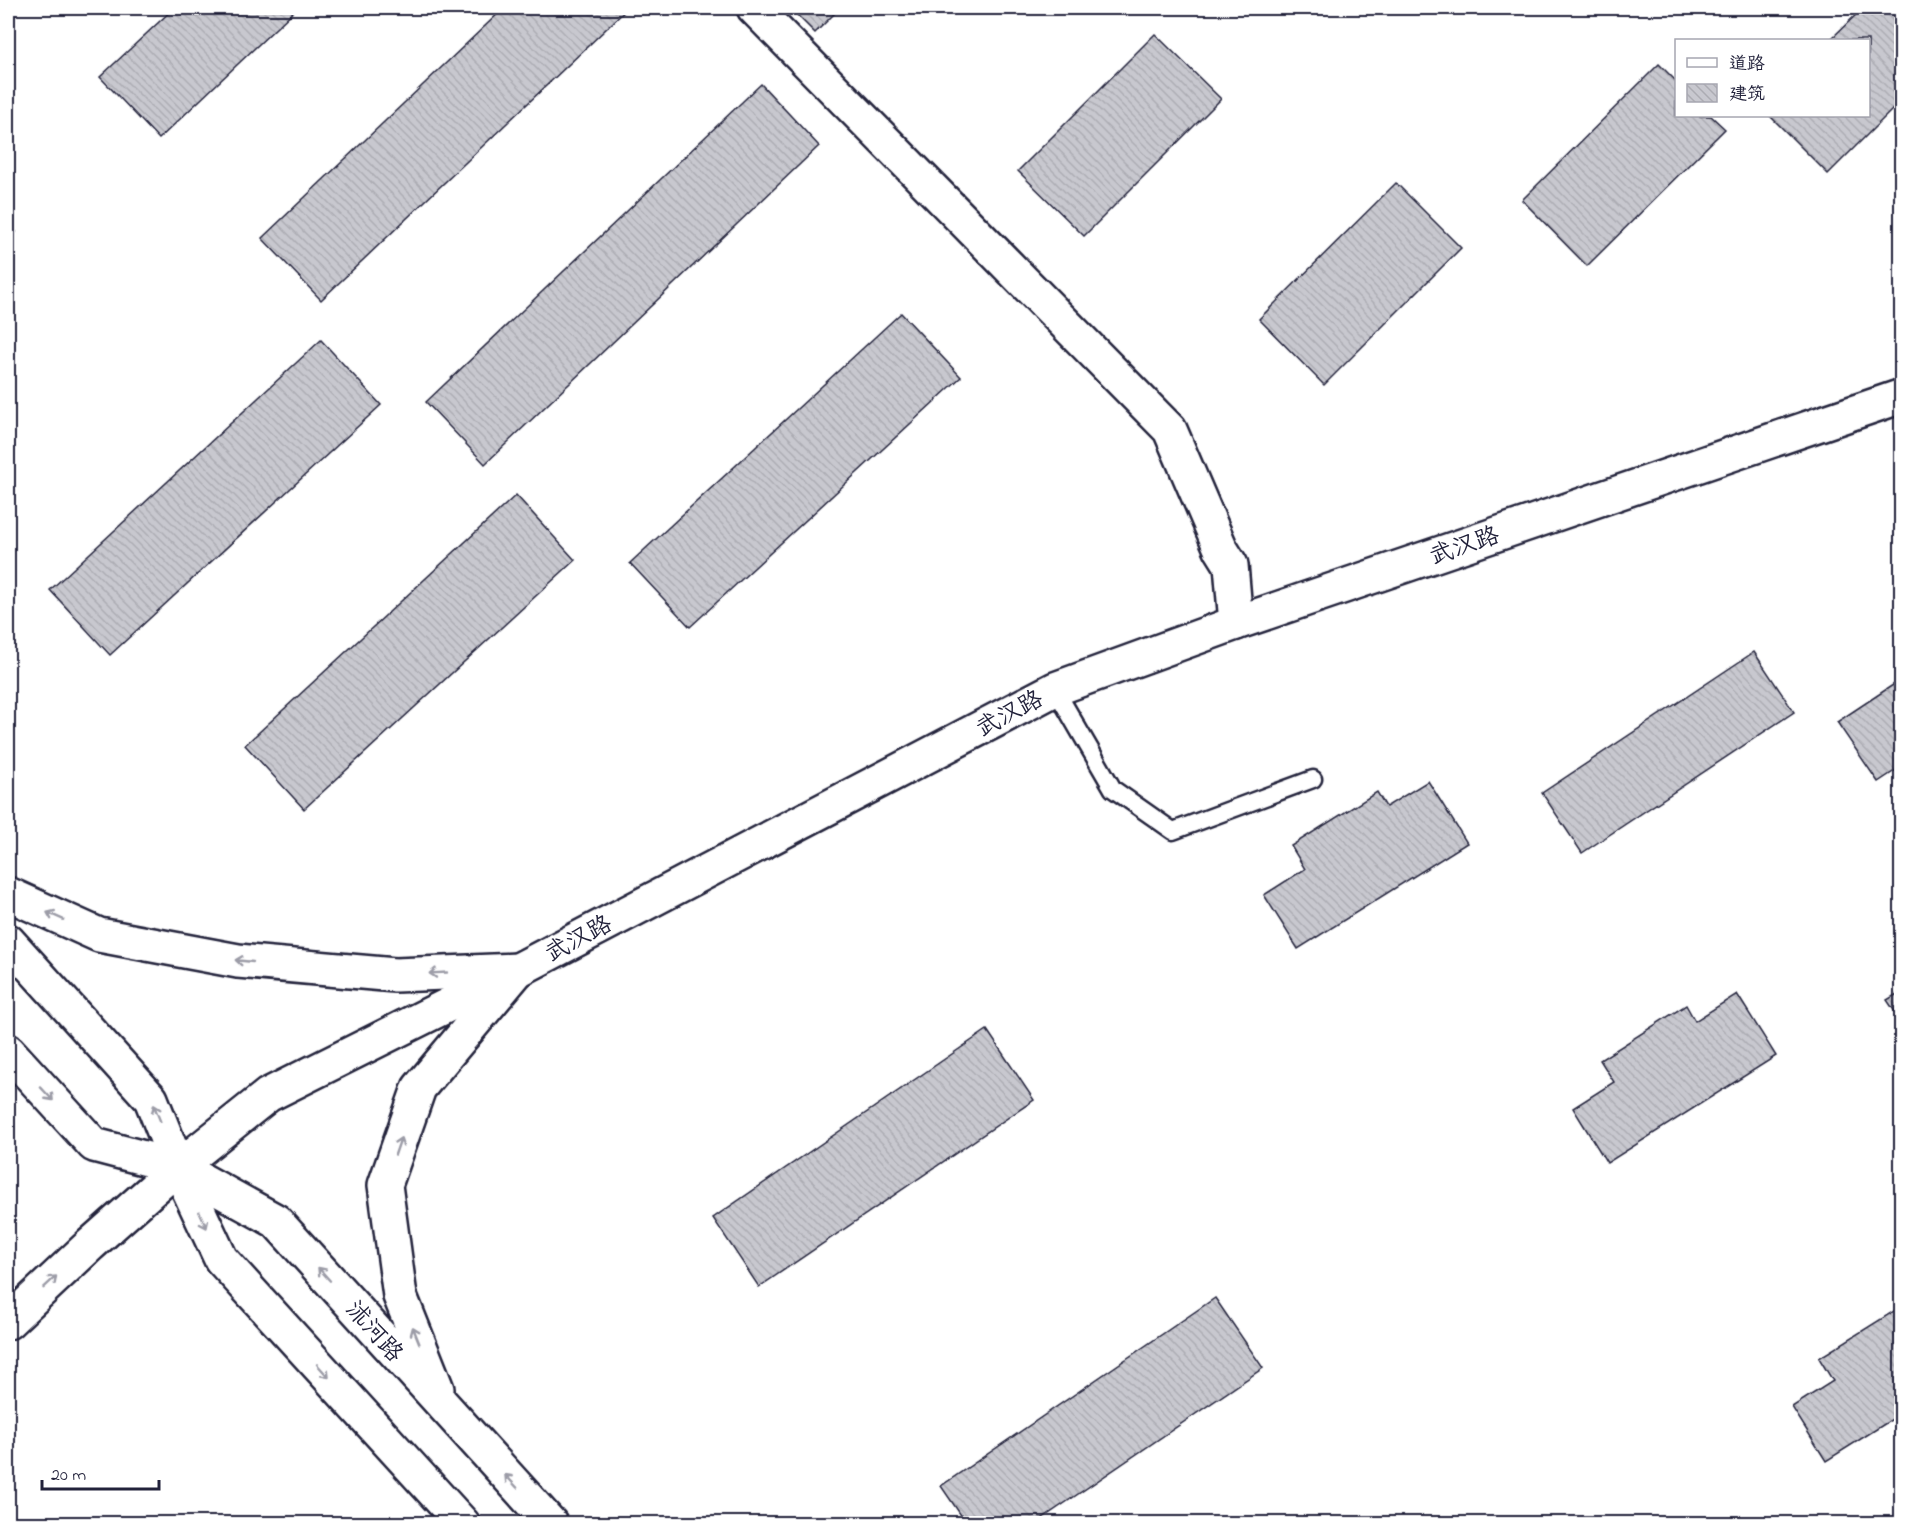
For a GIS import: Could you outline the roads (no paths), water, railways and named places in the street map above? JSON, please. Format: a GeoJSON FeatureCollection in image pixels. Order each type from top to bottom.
{"type":"FeatureCollection","features":[{"type":"Feature","properties":{"kind":"street"},"geometry":{"type":"LineString","coordinates":[[754,8],[1170,430],[1221,549],[1231,565],[1236,623]]}},
{"type":"Feature","properties":{"kind":"street","name":"武汉路"},"geometry":{"type":"LineString","coordinates":[[8,1322],[178,1167],[268,1095],[518,970],[1055,689],[1236,623],[1902,396]]}},
{"type":"Feature","properties":{"kind":"street"},"geometry":{"type":"LineString","coordinates":[[8,894],[99,935],[238,961],[395,975],[518,970]]}},
{"type":"Feature","properties":{"kind":"street"},"geometry":{"type":"LineString","coordinates":[[8,941],[151,1099],[178,1167],[221,1259],[462,1524]]}},
{"type":"Feature","properties":{"kind":"street"},"geometry":{"type":"LineString","coordinates":[[445,1409],[400,1296],[385,1185],[419,1088],[518,970]]}},
{"type":"Feature","properties":{"kind":"street","name":"沭河路"},"geometry":{"type":"LineString","coordinates":[[8,1051],[94,1145],[178,1167],[276,1221],[551,1524]]}},
{"type":"Feature","properties":{"kind":"lane"},"geometry":{"type":"LineString","coordinates":[[1055,689],[1113,789],[1173,831],[1312,779]]}}]}
